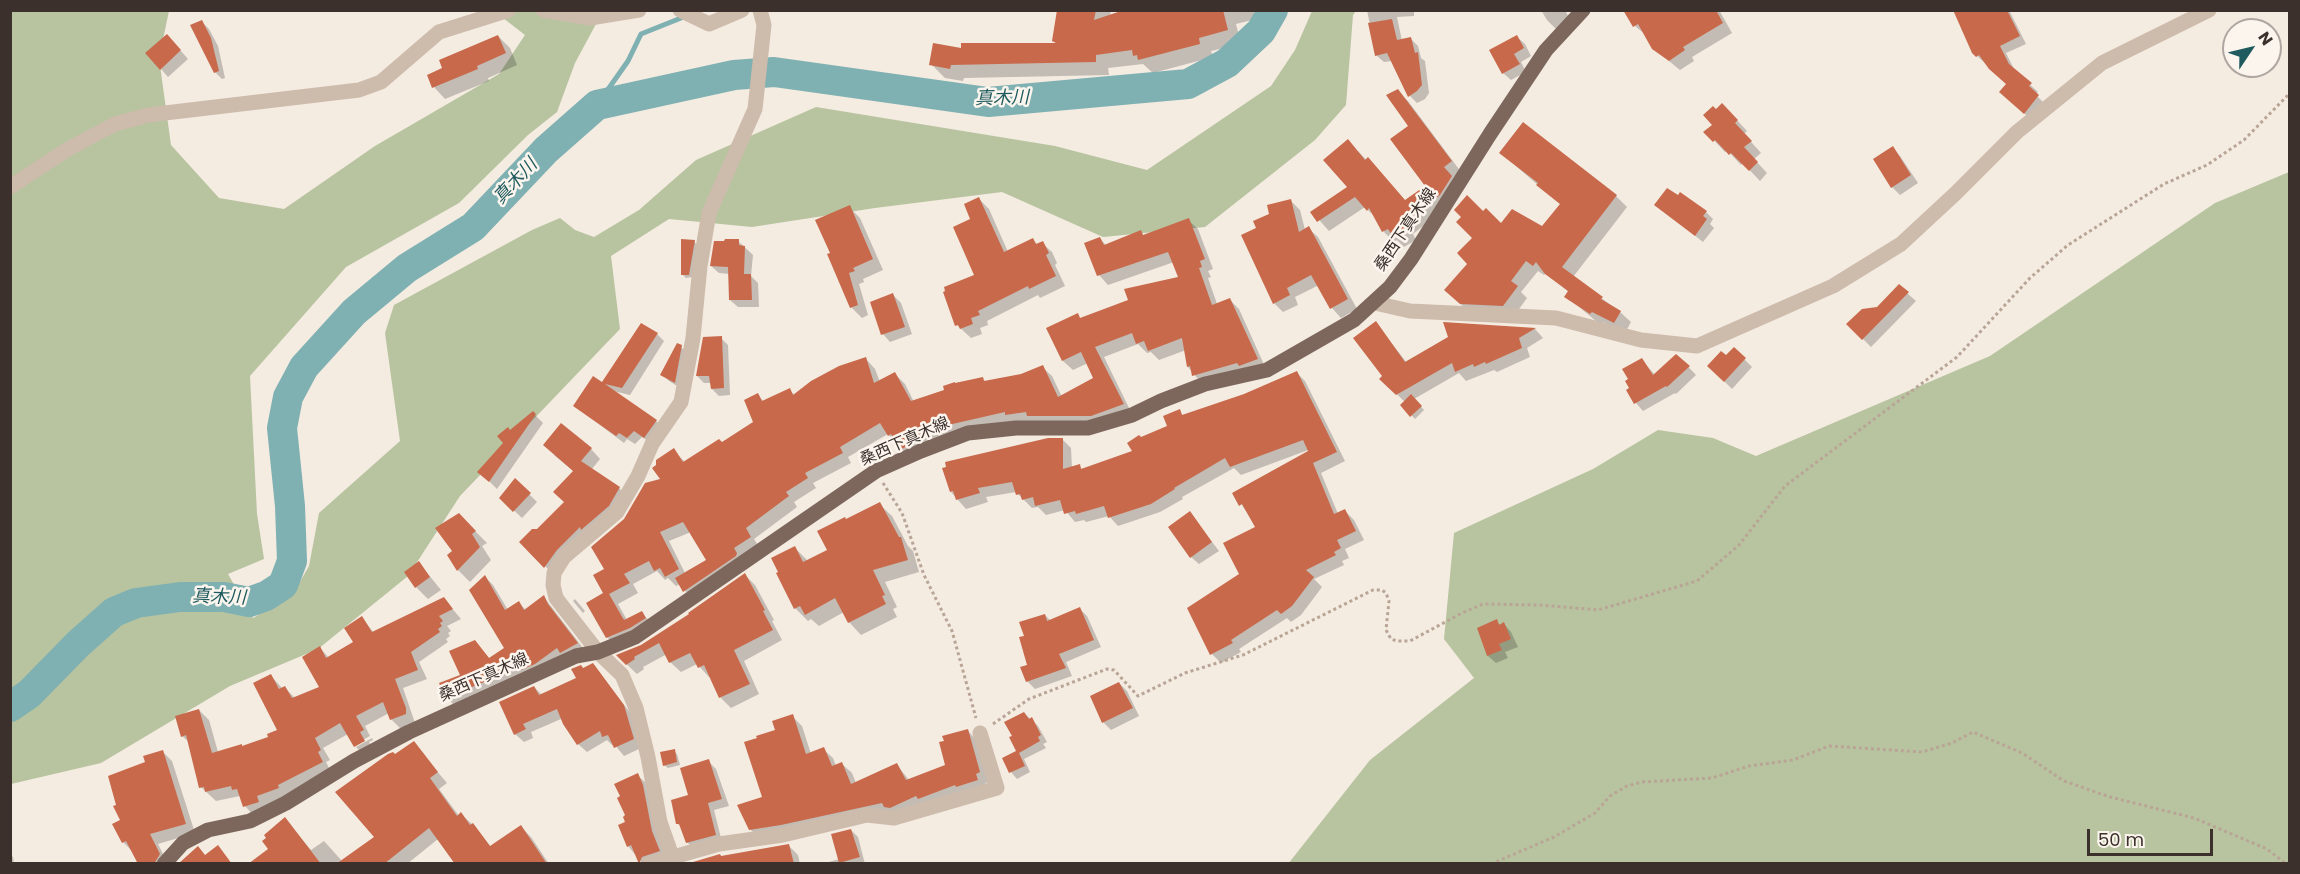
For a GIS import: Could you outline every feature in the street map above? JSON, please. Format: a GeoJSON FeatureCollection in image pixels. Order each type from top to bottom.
{"type":"FeatureCollection","features":[{"type":"Feature","properties":{"kind":"main road","name":"桑西下真木線"},"geometry":{"type":"LineString","coordinates":[[164,864],[183,843],[208,830],[250,821],[286,803],[354,761],[409,732],[576,656],[598,652],[635,637],[876,471],[968,434],[1016,428],[1088,428],[1132,415],[1161,400],[1205,384],[1267,370],[1354,321],[1375,303],[1411,259],[1546,50],[1583,10]]}},
{"type":"Feature","properties":{"kind":"street"},"geometry":{"type":"LineString","coordinates":[[10,187],[68,149],[115,124],[148,115],[359,90],[381,82],[439,32],[509,10]]}},
{"type":"Feature","properties":{"kind":"street"},"geometry":{"type":"LineString","coordinates":[[543,10],[590,18],[639,10]]}},
{"type":"Feature","properties":{"kind":"street"},"geometry":{"type":"LineString","coordinates":[[680,10],[709,24],[742,10]]}},
{"type":"Feature","properties":{"kind":"street"},"geometry":{"type":"LineString","coordinates":[[1375,303],[1410,311],[1556,318],[1641,340],[1697,346],[1833,286],[1901,244],[2017,132],[2102,63],[2210,10]]}},
{"type":"Feature","properties":{"kind":"street"},"geometry":{"type":"LineString","coordinates":[[762,18],[755,109],[709,213],[700,266],[693,338],[681,402],[652,444],[638,476],[617,512],[564,557],[554,573],[553,585],[556,598],[598,652],[622,675],[636,708],[660,822],[661,861],[719,844],[783,835],[867,815],[894,818],[997,788],[980,733]]}},
{"type":"Feature","properties":{"kind":"path"},"geometry":{"type":"LineString","coordinates":[[876,471],[902,513],[924,575],[952,631],[980,733],[1029,699],[1107,669],[1114,669],[1138,696],[1185,673],[1243,655],[1372,590],[1382,590],[1386,593],[1389,601],[1386,630],[1391,639],[1397,641],[1410,641],[1483,604],[1539,605],[1598,610],[1697,581],[1739,545],[1785,486],[1958,357],[2030,278],[2068,245],[2164,184],[2208,165],[2244,140],[2289,93]]}},
{"type":"Feature","properties":{"kind":"path"},"geometry":{"type":"LineString","coordinates":[[1491,864],[1554,837],[1595,813],[1610,796],[1628,786],[1642,782],[1712,778],[1749,766],[1793,760],[1829,746],[1922,752],[1952,743],[1972,732],[2022,753],[2064,781],[2110,797],[2194,818],[2267,849],[2286,864]]}},
{"type":"Feature","properties":{"kind":"green space"},"geometry":{"type":"Polygon","coordinates":[[[10,11],[169,11],[159,58],[171,145],[219,198],[284,209],[375,146],[499,74],[525,35],[494,11],[603,11],[575,63],[557,112],[528,135],[459,203],[346,267],[250,376],[257,514],[264,559],[228,574],[253,618],[293,594],[309,566],[319,513],[400,441],[385,333],[394,305],[532,230],[560,218],[575,230],[594,237],[639,210],[696,160],[816,107],[1055,146],[1147,170],[1271,86],[1295,50],[1312,11],[1356,11],[1353,15],[1346,105],[1315,140],[1205,227],[1103,237],[1002,192],[752,227],[669,219],[611,256],[620,329],[460,496],[408,576],[318,649],[230,686],[101,763],[11,784],[10,11]]]}},
{"type":"Feature","properties":{"kind":"green space"},"geometry":{"type":"Polygon","coordinates":[[[2289,172],[2289,863],[1288,864],[1370,760],[1474,678],[1444,639],[1454,533],[1593,469],[1658,430],[1713,438],[1756,456],[1990,356],[2215,203],[2289,172]]]}},
{"type":"Feature","properties":{"kind":"building"},"geometry":{"type":"Polygon","coordinates":[[[1057,10],[1096,10],[1094,20],[1124,10],[1223,10],[1228,30],[1199,38],[1200,44],[1138,60],[1137,55],[1133,56],[1132,50],[1096,55],[1096,62],[951,65],[950,69],[929,65],[933,43],[961,48],[961,43],[1056,43],[1052,41],[1057,10]]]}},
{"type":"Feature","properties":{"kind":"building"},"geometry":{"type":"Polygon","coordinates":[[[1623,10],[1716,10],[1723,23],[1683,47],[1685,50],[1669,61],[1652,49],[1638,24],[1633,27],[1623,10]]]}},
{"type":"Feature","properties":{"kind":"building"},"geometry":{"type":"Polygon","coordinates":[[[1953,10],[2007,10],[2020,36],[2000,46],[2009,64],[2032,83],[2029,86],[2039,95],[2024,114],[1999,92],[2006,84],[1989,69],[1979,55],[1976,57],[1972,53],[1953,10]]]}},
{"type":"Feature","properties":{"kind":"building"},"geometry":{"type":"Polygon","coordinates":[[[1392,19],[1397,40],[1411,37],[1415,53],[1418,52],[1422,85],[1408,97],[1387,53],[1375,56],[1368,23],[1392,19]]]}},
{"type":"Feature","properties":{"kind":"building"},"geometry":{"type":"Polygon","coordinates":[[[202,20],[211,38],[219,71],[214,73],[190,25],[202,20]]]}},
{"type":"Feature","properties":{"kind":"building"},"geometry":{"type":"Polygon","coordinates":[[[167,34],[181,50],[160,70],[145,53],[167,34]]]}},
{"type":"Feature","properties":{"kind":"building"},"geometry":{"type":"Polygon","coordinates":[[[498,35],[506,53],[477,66],[478,69],[432,88],[427,75],[442,68],[439,60],[498,35]]]}},
{"type":"Feature","properties":{"kind":"building"},"geometry":{"type":"Polygon","coordinates":[[[1517,35],[1524,48],[1514,54],[1520,64],[1502,74],[1489,50],[1517,35]]]}},
{"type":"Feature","properties":{"kind":"building"},"geometry":{"type":"Polygon","coordinates":[[[1398,89],[1452,161],[1444,167],[1452,176],[1440,195],[1403,223],[1407,229],[1393,237],[1388,229],[1382,232],[1369,208],[1367,211],[1355,197],[1317,222],[1310,212],[1347,187],[1323,160],[1348,139],[1365,160],[1368,157],[1405,200],[1425,186],[1390,139],[1408,126],[1386,95],[1398,89]]]}},
{"type":"Feature","properties":{"kind":"building"},"geometry":{"type":"Polygon","coordinates":[[[1722,103],[1738,120],[1735,123],[1752,141],[1744,147],[1758,162],[1749,171],[1731,153],[1729,155],[1715,140],[1713,142],[1703,132],[1712,125],[1703,115],[1713,106],[1716,109],[1722,103]]]}},
{"type":"Feature","properties":{"kind":"building"},"geometry":{"type":"Polygon","coordinates":[[[1523,122],[1617,195],[1562,267],[1603,297],[1601,299],[1621,311],[1614,323],[1592,312],[1590,314],[1564,297],[1568,291],[1545,274],[1536,262],[1533,266],[1526,261],[1511,281],[1518,286],[1503,306],[1460,304],[1444,290],[1467,264],[1457,253],[1472,238],[1456,222],[1461,217],[1454,210],[1467,195],[1483,211],[1486,208],[1501,223],[1512,209],[1542,226],[1560,204],[1536,185],[1538,183],[1499,153],[1523,122]]]}},
{"type":"Feature","properties":{"kind":"building"},"geometry":{"type":"Polygon","coordinates":[[[1893,146],[1911,175],[1891,188],[1873,159],[1893,146]]]}},
{"type":"Feature","properties":{"kind":"building"},"geometry":{"type":"Polygon","coordinates":[[[1667,188],[1678,195],[1680,192],[1707,211],[1703,216],[1707,219],[1695,236],[1654,205],[1667,188]]]}},
{"type":"Feature","properties":{"kind":"building"},"geometry":{"type":"Polygon","coordinates":[[[979,197],[1004,252],[1033,238],[1036,244],[1043,241],[1049,253],[1046,255],[1056,276],[1029,289],[1028,286],[978,311],[980,315],[971,318],[973,324],[960,329],[958,325],[955,326],[943,292],[944,287],[974,275],[953,227],[970,219],[964,204],[979,197]]]}},
{"type":"Feature","properties":{"kind":"building"},"geometry":{"type":"Polygon","coordinates":[[[1291,199],[1299,232],[1309,226],[1348,299],[1330,309],[1311,275],[1287,288],[1290,295],[1273,304],[1241,235],[1256,228],[1253,221],[1269,214],[1267,205],[1291,199]]]}},
{"type":"Feature","properties":{"kind":"building"},"geometry":{"type":"Polygon","coordinates":[[[850,205],[873,259],[853,268],[855,271],[849,273],[858,305],[850,308],[815,220],[850,205]]]}},
{"type":"Feature","properties":{"kind":"building"},"geometry":{"type":"Polygon","coordinates":[[[1189,218],[1205,259],[1200,261],[1202,267],[1199,268],[1212,305],[1230,298],[1258,359],[1239,366],[1237,363],[1192,376],[1190,366],[1187,367],[1182,338],[1148,351],[1144,341],[1136,344],[1132,333],[1095,347],[1124,404],[1091,416],[1027,416],[1026,412],[1005,415],[1005,412],[948,425],[949,427],[927,435],[900,450],[891,434],[888,436],[880,423],[840,447],[843,453],[805,473],[808,478],[786,492],[789,496],[746,528],[751,537],[734,548],[736,556],[683,592],[675,578],[706,560],[683,522],[660,532],[679,569],[665,577],[660,568],[654,571],[649,561],[624,574],[630,583],[609,594],[624,620],[642,611],[646,618],[606,638],[586,603],[603,593],[593,575],[604,569],[591,547],[624,519],[645,483],[660,479],[652,468],[656,465],[656,460],[674,448],[683,462],[719,439],[722,442],[753,422],[744,400],[758,393],[762,401],[790,388],[793,395],[811,381],[839,366],[866,357],[874,383],[895,372],[911,401],[944,390],[943,386],[955,382],[983,377],[984,381],[1021,374],[1043,365],[1058,397],[1093,378],[1081,352],[1062,361],[1046,328],[1078,313],[1080,318],[1128,300],[1124,289],[1178,277],[1168,252],[1097,276],[1084,243],[1100,237],[1104,245],[1141,230],[1143,235],[1189,218]]]}},
{"type":"Feature","properties":{"kind":"building"},"geometry":{"type":"Polygon","coordinates":[[[681,239],[695,240],[689,275],[681,275],[681,239]]]}},
{"type":"Feature","properties":{"kind":"building"},"geometry":{"type":"Polygon","coordinates":[[[739,239],[739,245],[745,246],[744,274],[751,274],[752,300],[729,300],[728,267],[710,266],[714,241],[739,239]]]}},
{"type":"Feature","properties":{"kind":"building"},"geometry":{"type":"Polygon","coordinates":[[[1899,284],[1909,292],[1862,340],[1846,324],[1862,309],[1877,307],[1899,284]]]}},
{"type":"Feature","properties":{"kind":"building"},"geometry":{"type":"Polygon","coordinates":[[[893,293],[905,327],[881,335],[870,302],[893,293]]]}},
{"type":"Feature","properties":{"kind":"building"},"geometry":{"type":"Polygon","coordinates":[[[1376,321],[1405,362],[1448,337],[1443,322],[1536,328],[1519,338],[1522,348],[1486,364],[1485,362],[1474,367],[1473,364],[1455,372],[1452,363],[1396,395],[1379,379],[1382,376],[1353,338],[1376,321]]]}},
{"type":"Feature","properties":{"kind":"building"},"geometry":{"type":"Polygon","coordinates":[[[641,323],[658,333],[622,388],[605,384],[657,420],[644,438],[634,431],[627,438],[619,433],[616,436],[573,406],[593,376],[602,382],[641,323]]]}},
{"type":"Feature","properties":{"kind":"building"},"geometry":{"type":"Polygon","coordinates":[[[722,336],[724,388],[711,389],[709,376],[696,376],[703,337],[722,336]]]}},
{"type":"Feature","properties":{"kind":"building"},"geometry":{"type":"Polygon","coordinates":[[[677,343],[682,345],[675,383],[660,375],[677,343]]]}},
{"type":"Feature","properties":{"kind":"building"},"geometry":{"type":"Polygon","coordinates":[[[1734,347],[1746,358],[1724,382],[1707,366],[1721,351],[1726,355],[1734,347]]]}},
{"type":"Feature","properties":{"kind":"building"},"geometry":{"type":"Polygon","coordinates":[[[1676,354],[1690,366],[1667,387],[1634,404],[1626,390],[1629,388],[1625,381],[1628,379],[1622,369],[1642,358],[1653,375],[1676,354]]]}},
{"type":"Feature","properties":{"kind":"building"},"geometry":{"type":"Polygon","coordinates":[[[1297,371],[1337,452],[1313,463],[1334,514],[1345,509],[1356,531],[1337,540],[1341,548],[1334,552],[1336,555],[1306,570],[1314,577],[1292,606],[1281,614],[1277,610],[1231,640],[1233,643],[1210,655],[1187,608],[1239,574],[1223,543],[1255,527],[1242,504],[1239,506],[1232,493],[1308,451],[1303,440],[1230,467],[1225,458],[1151,504],[1108,518],[1104,506],[1076,514],[1075,511],[1064,514],[1060,500],[1035,506],[1033,497],[1022,500],[1020,494],[1016,495],[1012,482],[978,488],[980,493],[956,500],[953,491],[950,492],[942,468],[946,467],[945,462],[1048,438],[1063,438],[1063,469],[1080,464],[1081,469],[1132,451],[1127,443],[1139,435],[1141,437],[1167,426],[1163,416],[1180,409],[1182,415],[1244,394],[1297,371]]]}},
{"type":"Feature","properties":{"kind":"building"},"geometry":{"type":"Polygon","coordinates":[[[1411,394],[1422,406],[1410,417],[1400,405],[1411,394]]]}},
{"type":"Feature","properties":{"kind":"building"},"geometry":{"type":"Polygon","coordinates":[[[533,411],[536,414],[489,482],[477,472],[503,443],[497,436],[508,427],[510,430],[533,411]]]}},
{"type":"Feature","properties":{"kind":"building"},"geometry":{"type":"Polygon","coordinates":[[[561,423],[592,448],[581,461],[620,487],[609,506],[581,530],[580,527],[557,550],[544,568],[519,542],[532,529],[537,529],[564,502],[553,492],[573,471],[543,445],[561,423]]]}},
{"type":"Feature","properties":{"kind":"building"},"geometry":{"type":"Polygon","coordinates":[[[515,478],[531,493],[513,512],[499,498],[515,478]]]}},
{"type":"Feature","properties":{"kind":"building"},"geometry":{"type":"Polygon","coordinates":[[[880,502],[901,537],[908,560],[873,570],[885,595],[882,596],[886,604],[848,623],[835,598],[805,615],[800,606],[794,609],[771,558],[795,546],[803,562],[827,550],[817,531],[880,502]]]}},
{"type":"Feature","properties":{"kind":"building"},"geometry":{"type":"Polygon","coordinates":[[[1190,511],[1212,542],[1190,558],[1168,527],[1190,511]]]}},
{"type":"Feature","properties":{"kind":"building"},"geometry":{"type":"Polygon","coordinates":[[[459,513],[476,531],[472,534],[480,547],[457,571],[447,555],[452,551],[435,528],[459,513]]]}},
{"type":"Feature","properties":{"kind":"building"},"geometry":{"type":"Polygon","coordinates":[[[419,561],[430,577],[415,588],[404,572],[419,561]]]}},
{"type":"Feature","properties":{"kind":"building"},"geometry":{"type":"Polygon","coordinates":[[[745,573],[773,630],[734,650],[750,684],[719,698],[704,665],[698,668],[690,653],[669,663],[659,643],[634,657],[635,659],[626,665],[616,655],[641,645],[689,614],[745,573]]]}},
{"type":"Feature","properties":{"kind":"building"},"geometry":{"type":"Polygon","coordinates":[[[485,575],[505,610],[519,601],[524,610],[544,595],[548,604],[578,643],[560,653],[557,648],[535,664],[521,670],[518,664],[487,676],[489,680],[445,698],[439,683],[460,675],[449,651],[475,640],[489,658],[504,648],[469,590],[485,575]]]}},
{"type":"Feature","properties":{"kind":"building"},"geometry":{"type":"Polygon","coordinates":[[[444,597],[453,609],[439,616],[443,621],[440,623],[442,626],[438,629],[440,632],[411,652],[418,670],[395,679],[406,714],[390,720],[383,702],[356,716],[364,730],[360,732],[365,741],[354,747],[340,723],[315,738],[321,750],[318,752],[323,762],[278,785],[279,788],[257,796],[259,802],[243,807],[237,789],[232,790],[231,786],[205,792],[204,787],[199,788],[186,735],[181,737],[175,716],[199,709],[212,753],[268,737],[267,734],[277,730],[253,683],[271,674],[279,689],[285,686],[292,698],[319,687],[302,657],[320,646],[326,658],[353,642],[344,628],[362,616],[372,632],[444,597]]]}},
{"type":"Feature","properties":{"kind":"building"},"geometry":{"type":"Polygon","coordinates":[[[1080,607],[1094,640],[1059,654],[1066,668],[1026,682],[1020,667],[1027,665],[1019,637],[1024,636],[1019,622],[1045,614],[1047,621],[1080,607]]]}},
{"type":"Feature","properties":{"kind":"building"},"geometry":{"type":"Polygon","coordinates":[[[1497,619],[1499,625],[1504,622],[1511,639],[1499,644],[1502,650],[1487,656],[1477,628],[1497,619]]]}},
{"type":"Feature","properties":{"kind":"building"},"geometry":{"type":"Polygon","coordinates":[[[593,663],[624,705],[634,739],[614,748],[608,735],[602,737],[600,731],[577,745],[563,724],[557,709],[523,724],[526,729],[514,735],[499,702],[534,686],[539,695],[576,678],[571,669],[581,665],[583,668],[593,663]]]}},
{"type":"Feature","properties":{"kind":"building"},"geometry":{"type":"Polygon","coordinates":[[[1119,682],[1133,708],[1102,723],[1090,696],[1119,682]]]}},
{"type":"Feature","properties":{"kind":"building"},"geometry":{"type":"Polygon","coordinates":[[[1024,712],[1029,719],[1032,717],[1041,735],[1038,737],[1040,741],[1019,753],[1025,766],[1009,773],[1002,758],[1016,751],[1009,737],[1012,736],[1004,722],[1024,712]]]}},
{"type":"Feature","properties":{"kind":"building"},"geometry":{"type":"Polygon","coordinates":[[[793,714],[806,754],[824,747],[832,766],[842,762],[851,784],[897,763],[906,780],[945,765],[939,742],[944,741],[942,736],[968,729],[980,772],[976,774],[978,780],[956,787],[955,785],[918,799],[916,796],[890,808],[884,807],[882,803],[749,830],[737,805],[762,797],[744,742],[775,730],[772,721],[793,714]]]}},
{"type":"Feature","properties":{"kind":"building"},"geometry":{"type":"Polygon","coordinates":[[[414,741],[438,772],[430,778],[457,816],[461,812],[470,825],[473,823],[490,846],[521,825],[547,864],[455,864],[429,828],[384,864],[336,864],[374,837],[335,792],[388,754],[393,752],[395,754],[414,741]]]}},
{"type":"Feature","properties":{"kind":"building"},"geometry":{"type":"Polygon","coordinates":[[[675,749],[677,762],[663,766],[660,752],[675,749]]]}},
{"type":"Feature","properties":{"kind":"building"},"geometry":{"type":"Polygon","coordinates":[[[163,750],[186,824],[150,834],[160,854],[154,864],[138,864],[126,841],[122,843],[112,824],[120,820],[113,806],[116,805],[108,776],[145,762],[143,756],[163,750]]]}},
{"type":"Feature","properties":{"kind":"building"},"geometry":{"type":"Polygon","coordinates":[[[709,759],[722,799],[708,803],[716,835],[686,843],[679,824],[676,824],[671,800],[688,795],[680,768],[709,759]]]}},
{"type":"Feature","properties":{"kind":"building"},"geometry":{"type":"Polygon","coordinates":[[[638,773],[643,785],[652,831],[660,851],[642,857],[639,864],[631,845],[627,847],[618,825],[625,822],[623,817],[625,815],[617,798],[620,796],[614,784],[638,773]]]}},
{"type":"Feature","properties":{"kind":"building"},"geometry":{"type":"Polygon","coordinates":[[[285,817],[321,864],[248,864],[268,849],[262,841],[266,838],[264,835],[285,817]]]}},
{"type":"Feature","properties":{"kind":"building"},"geometry":{"type":"Polygon","coordinates":[[[851,829],[860,857],[839,863],[831,834],[851,829]]]}},
{"type":"Feature","properties":{"kind":"building"},"geometry":{"type":"Polygon","coordinates":[[[789,844],[794,864],[694,864],[693,862],[720,854],[721,856],[789,844]]]}},
{"type":"Feature","properties":{"kind":"building"},"geometry":{"type":"Polygon","coordinates":[[[218,845],[232,864],[178,864],[198,846],[205,855],[218,845]]]}},
{"type":"Feature","properties":{"kind":"waterway","name":"真木川"},"geometry":{"type":"LineString","coordinates":[[10,707],[29,694],[78,644],[114,612],[136,603],[180,597],[224,597],[249,602],[266,596],[283,585],[292,561],[290,506],[282,428],[288,397],[304,367],[354,312],[407,268],[473,227],[546,150],[597,105],[734,75],[774,72],[988,102],[1188,84],[1227,63],[1261,31],[1273,10]]}},
{"type":"Feature","properties":{"kind":"waterway"},"geometry":{"type":"LineString","coordinates":[[597,105],[628,61],[641,34],[686,16]]}}]}
